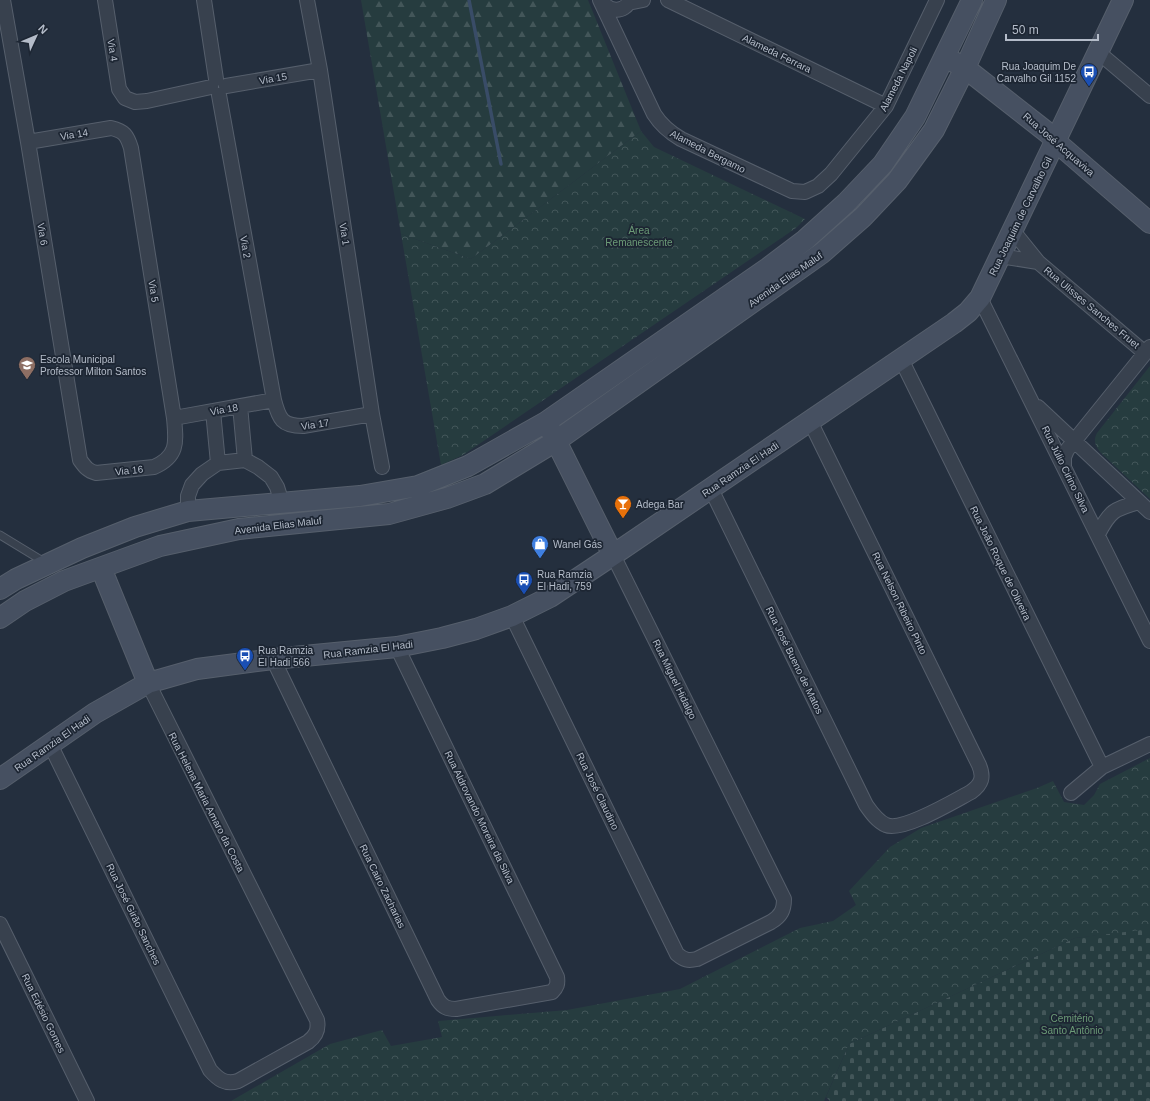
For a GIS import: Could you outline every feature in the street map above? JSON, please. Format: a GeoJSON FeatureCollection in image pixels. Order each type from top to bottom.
{"type":"FeatureCollection","features":[{"type":"Feature","properties":{"kind":"street","name":"Via 6"},"geometry":{"type":"LineString","coordinates":[[3,0],[28,142],[80,460],[85,468]]}},
{"type":"Feature","properties":{"kind":"street","name":"Via 4"},"geometry":{"type":"LineString","coordinates":[[105,0],[119,88],[125,98]]}},
{"type":"Feature","properties":{"kind":"street","name":"Via 2"},"geometry":{"type":"LineString","coordinates":[[204,0],[218,87],[274,400]]}},
{"type":"Feature","properties":{"kind":"street","name":"Via 1"},"geometry":{"type":"LineString","coordinates":[[307,0],[320,70],[372,414],[382,467]]}},
{"type":"Feature","properties":{"kind":"street"},"geometry":{"type":"LineString","coordinates":[[600,0],[610,9],[616,10],[627,4],[643,0]]}},
{"type":"Feature","properties":{"kind":"street","name":"Alameda Bergamo"},"geometry":{"type":"LineString","coordinates":[[600,0],[654,114],[660,124],[670,133],[792,192],[805,192],[818,186]]}},
{"type":"Feature","properties":{"kind":"street","name":"Alameda Ferrara"},"geometry":{"type":"LineString","coordinates":[[668,0],[886,106]]}},
{"type":"Feature","properties":{"kind":"street","name":"Alameda Napoli"},"geometry":{"type":"LineString","coordinates":[[818,186],[831,174],[886,106],[937,0]]}},
{"type":"Feature","properties":{"kind":"street","name":"Avenida Elias Maluf"},"geometry":{"type":"LineString","coordinates":[[0,589],[16,579],[82,548],[134,527],[188,512],[282,502],[360,496],[418,486],[468,466],[546,422],[768,268],[805,240],[846,203],[883,164],[915,117],[972,0]]}},
{"type":"Feature","properties":{"kind":"street","name":"Avenida Elias Maluf"},"geometry":{"type":"LineString","coordinates":[[0,618],[25,601],[64,582],[160,546],[239,529],[389,514],[447,498],[485,484],[556,441],[822,253],[863,218],[897,181],[934,130],[965,68],[996,0]]}},
{"type":"Feature","properties":{"kind":"street","name":"Rua Joaquim de Carvalho Gil"},"geometry":{"type":"LineString","coordinates":[[861,385],[954,323],[968,312],[980,298],[1123,0]]}},
{"type":"Feature","properties":{"kind":"street","name":"Alameda Bergamo"},"geometry":{"type":"LineString","coordinates":[[621,43],[627,4]]}},
{"type":"Feature","properties":{"kind":"street"},"geometry":{"type":"LineString","coordinates":[[1098,52],[1150,96]]}},
{"type":"Feature","properties":{"kind":"street"},"geometry":{"type":"LineString","coordinates":[[944,58],[965,68]]}},
{"type":"Feature","properties":{"kind":"street","name":"Rua José Acquaviva"},"geometry":{"type":"LineString","coordinates":[[965,68],[1048,133],[1150,223]]}},
{"type":"Feature","properties":{"kind":"street","name":"Via 15"},"geometry":{"type":"LineString","coordinates":[[125,98],[135,102],[146,101],[320,70]]}},
{"type":"Feature","properties":{"kind":"street","name":"Via 14"},"geometry":{"type":"LineString","coordinates":[[28,142],[111,128],[120,130]]}},
{"type":"Feature","properties":{"kind":"street","name":"Via 5"},"geometry":{"type":"LineString","coordinates":[[120,130],[128,138],[131,148],[174,418],[176,441],[175,449],[171,455]]}},
{"type":"Feature","properties":{"kind":"street","name":"Rua Ulisses Sanches Fruet"},"geometry":{"type":"LineString","coordinates":[[1013,231],[1038,262],[1148,350]]}},
{"type":"Feature","properties":{"kind":"street","name":"Rua Ulisses Sanches Fruet"},"geometry":{"type":"LineString","coordinates":[[1000,256],[1038,262]]}},
{"type":"Feature","properties":{"kind":"street","name":"Rua Júlio Cirino Silva"},"geometry":{"type":"LineString","coordinates":[[980,298],[1150,641]]}},
{"type":"Feature","properties":{"kind":"street"},"geometry":{"type":"LineString","coordinates":[[1064,465],[1064,457],[1067,450],[1148,350]]}},
{"type":"Feature","properties":{"kind":"street","name":"Rua João Roque de Oliveira"},"geometry":{"type":"LineString","coordinates":[[901,359],[1102,767]]}},
{"type":"Feature","properties":{"kind":"street","name":"Rua Ramzia El Hadi"},"geometry":{"type":"LineString","coordinates":[[0,779],[95,713],[148,683],[197,669],[273,659],[397,647],[442,638],[512,616],[550,597],[861,385]]}},
{"type":"Feature","properties":{"kind":"street","name":"Via 17"},"geometry":{"type":"LineString","coordinates":[[274,400],[277,413],[284,422],[292,426],[303,426],[372,414]]}},
{"type":"Feature","properties":{"kind":"street","name":"Via 18"},"geometry":{"type":"LineString","coordinates":[[174,418],[274,400]]}},
{"type":"Feature","properties":{"kind":"street"},"geometry":{"type":"LineString","coordinates":[[1032,402],[1075,440],[1150,512]]}},
{"type":"Feature","properties":{"kind":"street"},"geometry":{"type":"LineString","coordinates":[[240,406],[245,460]]}},
{"type":"Feature","properties":{"kind":"street"},"geometry":{"type":"LineString","coordinates":[[213,411],[218,464]]}},
{"type":"Feature","properties":{"kind":"street","name":"Rua Nelson Ribeiro Pinto"},"geometry":{"type":"LineString","coordinates":[[810,421],[980,765],[982,772],[982,780],[971,792],[913,822],[900,826],[886,825]]}},
{"type":"Feature","properties":{"kind":"street"},"geometry":{"type":"LineString","coordinates":[[546,422],[556,441]]}},
{"type":"Feature","properties":{"kind":"street","name":"Rua Miguel Hidalgo"},"geometry":{"type":"LineString","coordinates":[[556,441],[784,899],[784,906],[778,918],[697,959],[689,961]]}},
{"type":"Feature","properties":{"kind":"street","name":"Via 16"},"geometry":{"type":"LineString","coordinates":[[85,468],[96,474],[154,467],[162,464],[171,455]]}},
{"type":"Feature","properties":{"kind":"street"},"geometry":{"type":"LineString","coordinates":[[195,538],[188,512],[188,496],[192,485],[202,474],[218,464],[245,460],[258,467],[270,477],[277,487],[282,502],[281,512],[277,516],[272,519],[239,529]]}},
{"type":"Feature","properties":{"kind":"street","name":"Rua José Bueno de Matos"},"geometry":{"type":"LineString","coordinates":[[711,488],[866,805],[874,816],[886,825]]}},
{"type":"Feature","properties":{"kind":"street"},"geometry":{"type":"LineString","coordinates":[[1098,534],[1105,521],[1115,510],[1139,502]]}},
{"type":"Feature","properties":{"kind":"street","name":"Rua Helena Maria Amaro da Costa"},"geometry":{"type":"LineString","coordinates":[[101,568],[148,683],[316,1020],[318,1027],[317,1033],[308,1042],[238,1081],[231,1083],[222,1081]]}},
{"type":"Feature","properties":{"kind":"street","name":"Rua José Claudino"},"geometry":{"type":"LineString","coordinates":[[512,616],[677,954],[683,959],[689,961]]}},
{"type":"Feature","properties":{"kind":"street","name":"Rua Aldrovando Moreira da Silva"},"geometry":{"type":"LineString","coordinates":[[397,647],[557,977],[558,983],[556,988]]}},
{"type":"Feature","properties":{"kind":"street","name":"Rua Cairo Zacharias"},"geometry":{"type":"LineString","coordinates":[[273,659],[442,1005],[446,1008],[456,1009],[547,994],[556,988]]}},
{"type":"Feature","properties":{"kind":"street","name":"Rua José Girão Sanches"},"geometry":{"type":"LineString","coordinates":[[50,744],[210,1070],[222,1081]]}},
{"type":"Feature","properties":{"kind":"street"},"geometry":{"type":"LineString","coordinates":[[1071,793],[1102,767],[1150,744]]}},
{"type":"Feature","properties":{"kind":"street","name":"Rua Edésio Gomes"},"geometry":{"type":"LineString","coordinates":[[0,924],[88,1101]]}},
{"type":"Feature","properties":{"kind":"lane"},"geometry":{"type":"LineString","coordinates":[[0,535],[48,564]]}},
{"type":"Feature","properties":{"kind":"green space"},"geometry":{"type":"Polygon","coordinates":[[[361,0],[588,0],[641,131],[471,259],[401,234],[361,0]]]}},
{"type":"Feature","properties":{"kind":"green space","name":"Área Remanescente"},"geometry":{"type":"Polygon","coordinates":[[[641,131],[654,147],[805,219],[796,228],[463,455],[441,465],[401,234],[471,259],[641,131]]]}},
{"type":"Feature","properties":{"kind":"green space"},"geometry":{"type":"Polygon","coordinates":[[[1150,366],[1150,499],[1100,452],[1095,441],[1097,433],[1150,366]]]}},
{"type":"Feature","properties":{"kind":"green space"},"geometry":{"type":"Polygon","coordinates":[[[1150,758],[1150,929],[1075,938],[849,1044],[824,1101],[231,1101],[330,1044],[382,1030],[391,1046],[442,1037],[438,1021],[567,1010],[680,989],[800,928],[833,921],[856,905],[849,891],[890,847],[921,828],[1037,788],[1053,781],[1064,802],[1084,805],[1094,795],[1100,784],[1150,758]]]}},
{"type":"Feature","properties":{"kind":"green space","name":"Cemitério Santo Antônio"},"geometry":{"type":"Polygon","coordinates":[[[1150,928],[1150,1101],[830,1101],[826,1097],[849,1044],[1075,938],[1150,928]]]}},
{"type":"Feature","properties":{"kind":"waterway"},"geometry":{"type":"LineString","coordinates":[[469,0],[501,164]]}},
{"type":"Feature","properties":{"kind":"place","name":"Rua Joaquim De Carvalho Gil 1152"},"geometry":{"type":"Point","coordinates":[1089,87]}},
{"type":"Feature","properties":{"kind":"place","name":"Escola Municipal Professor Milton Santos"},"geometry":{"type":"Point","coordinates":[27,380]}},
{"type":"Feature","properties":{"kind":"place","name":"Adega Bar"},"geometry":{"type":"Point","coordinates":[623,519]}},
{"type":"Feature","properties":{"kind":"place","name":"Wanel Gás"},"geometry":{"type":"Point","coordinates":[540,559]}},
{"type":"Feature","properties":{"kind":"place","name":"Rua Ramzia El Hadi, 759"},"geometry":{"type":"Point","coordinates":[524,595]}},
{"type":"Feature","properties":{"kind":"place","name":"Rua Ramzia El Hadi 566"},"geometry":{"type":"Point","coordinates":[245,671]}}]}
